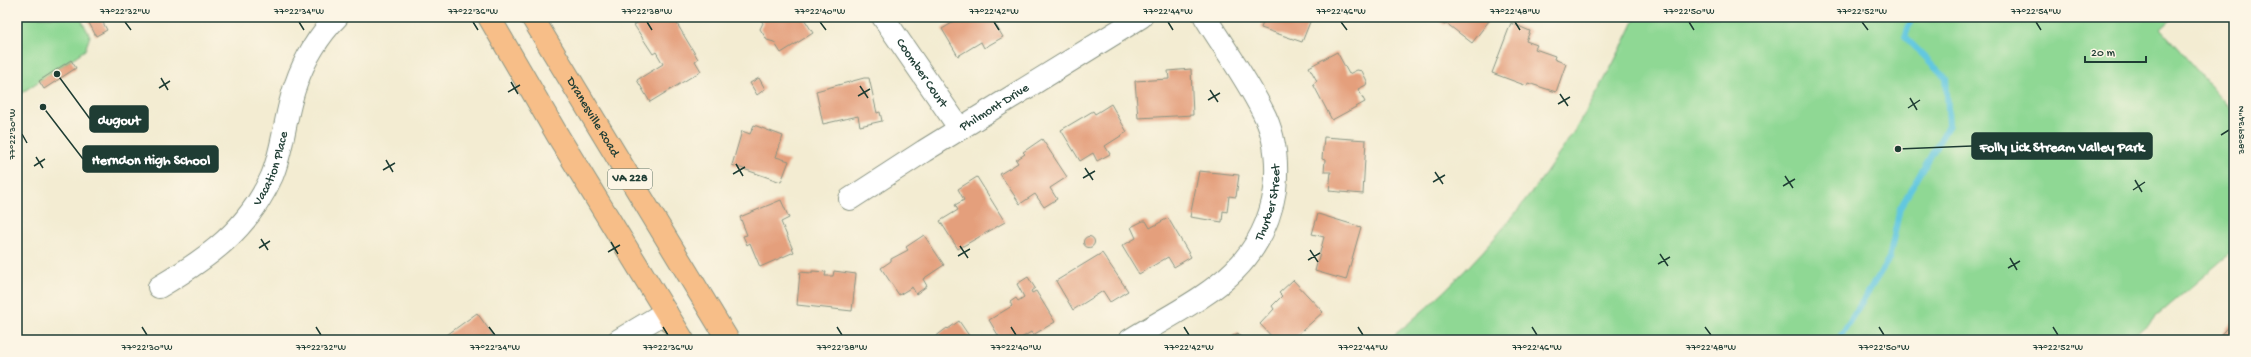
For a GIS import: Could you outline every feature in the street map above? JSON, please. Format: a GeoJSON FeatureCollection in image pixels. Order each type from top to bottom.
{"type":"FeatureCollection","features":[{"type":"Feature","properties":{"kind":"main road","name":"VA 228"},"geometry":{"type":"LineString","coordinates":[[489,17],[558,136],[683,340]]}},
{"type":"Feature","properties":{"kind":"main road","name":"Dranesville Road"},"geometry":{"type":"LineString","coordinates":[[532,17],[728,340]]}},
{"type":"Feature","properties":{"kind":"street","name":"Vacation Place"},"geometry":{"type":"LineString","coordinates":[[159,287],[199,264],[219,248],[242,224],[259,200],[272,175],[295,84],[310,52],[337,17]]}},
{"type":"Feature","properties":{"kind":"street","name":"Coomber Court"},"geometry":{"type":"LineString","coordinates":[[883,17],[960,129]]}},
{"type":"Feature","properties":{"kind":"street","name":"Philmont Drive"},"geometry":{"type":"LineString","coordinates":[[850,199],[1141,17]]}},
{"type":"Feature","properties":{"kind":"street","name":"Thurber Street"},"geometry":{"type":"LineString","coordinates":[[1130,340],[1218,286],[1238,269],[1250,255],[1263,233],[1272,208],[1276,162],[1272,136],[1262,110],[1205,17]]}},
{"type":"Feature","properties":{"kind":"street"},"geometry":{"type":"LineString","coordinates":[[619,340],[666,312]]}},
{"type":"Feature","properties":{"kind":"green space"},"geometry":{"type":"Polygon","coordinates":[[[17,17],[80,17],[90,36],[85,50],[17,96],[17,17]]]}},
{"type":"Feature","properties":{"kind":"green space"},"geometry":{"type":"Polygon","coordinates":[[[1636,17],[2174,17],[2161,29],[2234,113],[2234,250],[2129,340],[1388,340],[1427,307],[1464,271],[1499,233],[1531,193],[1561,151],[1588,108],[1636,17]]]}},
{"type":"Feature","properties":{"kind":"building"},"geometry":{"type":"Polygon","coordinates":[[[86,17],[100,17],[107,30],[96,36],[86,17]]]}},
{"type":"Feature","properties":{"kind":"building"},"geometry":{"type":"Polygon","coordinates":[[[647,17],[673,17],[698,59],[695,61],[701,71],[650,102],[637,80],[663,64],[656,52],[653,54],[634,25],[647,17]]]}},
{"type":"Feature","properties":{"kind":"building"},"geometry":{"type":"Polygon","coordinates":[[[759,17],[803,17],[813,33],[781,53],[774,42],[767,40],[760,29],[763,23],[759,17]]]}},
{"type":"Feature","properties":{"kind":"building"},"geometry":{"type":"Polygon","coordinates":[[[954,17],[991,17],[1003,37],[984,48],[981,42],[958,56],[942,29],[952,23],[951,19],[954,17]]]}},
{"type":"Feature","properties":{"kind":"building"},"geometry":{"type":"Polygon","coordinates":[[[1265,17],[1312,17],[1302,42],[1261,28],[1265,17]]]}},
{"type":"Feature","properties":{"kind":"building"},"geometry":{"type":"Polygon","coordinates":[[[1435,17],[1492,17],[1472,43],[1446,23],[1445,25],[1441,23],[1435,17]]]}},
{"type":"Feature","properties":{"kind":"building"},"geometry":{"type":"Polygon","coordinates":[[[1511,23],[1530,31],[1526,41],[1537,45],[1535,49],[1555,56],[1554,59],[1566,64],[1556,92],[1528,83],[1527,86],[1492,73],[1511,23]]]}},
{"type":"Feature","properties":{"kind":"building"},"geometry":{"type":"Polygon","coordinates":[[[1337,52],[1349,74],[1357,70],[1362,71],[1367,81],[1366,85],[1358,89],[1365,102],[1332,120],[1313,84],[1317,81],[1309,67],[1337,52]]]}},
{"type":"Feature","properties":{"kind":"building"},"geometry":{"type":"Polygon","coordinates":[[[71,60],[76,68],[44,89],[39,81],[71,60]]]}},
{"type":"Feature","properties":{"kind":"building"},"geometry":{"type":"Polygon","coordinates":[[[1191,69],[1193,115],[1138,118],[1135,81],[1169,79],[1168,71],[1191,69]]]}},
{"type":"Feature","properties":{"kind":"building"},"geometry":{"type":"Polygon","coordinates":[[[759,78],[765,89],[757,95],[750,83],[759,78]]]}},
{"type":"Feature","properties":{"kind":"building"},"geometry":{"type":"Polygon","coordinates":[[[869,78],[877,113],[880,112],[882,121],[860,126],[858,116],[823,124],[816,91],[869,78]]]}},
{"type":"Feature","properties":{"kind":"building"},"geometry":{"type":"Polygon","coordinates":[[[1111,104],[1127,132],[1105,146],[1110,154],[1097,161],[1093,153],[1080,161],[1061,130],[1093,111],[1095,114],[1111,104]]]}},
{"type":"Feature","properties":{"kind":"building"},"geometry":{"type":"Polygon","coordinates":[[[754,125],[783,136],[776,157],[789,161],[781,182],[732,165],[742,131],[750,134],[754,125]]]}},
{"type":"Feature","properties":{"kind":"building"},"geometry":{"type":"Polygon","coordinates":[[[1324,137],[1366,140],[1363,194],[1329,191],[1331,172],[1324,172],[1325,160],[1322,159],[1324,137]]]}},
{"type":"Feature","properties":{"kind":"building"},"geometry":{"type":"Polygon","coordinates":[[[1042,139],[1067,177],[1050,188],[1057,199],[1044,207],[1035,194],[1020,204],[1000,174],[1018,163],[1016,160],[1025,154],[1023,152],[1042,139]]]}},
{"type":"Feature","properties":{"kind":"building"},"geometry":{"type":"Polygon","coordinates":[[[1199,171],[1239,175],[1236,197],[1229,196],[1227,212],[1223,211],[1222,222],[1190,217],[1199,171]]]}},
{"type":"Feature","properties":{"kind":"building"},"geometry":{"type":"Polygon","coordinates":[[[977,177],[1005,222],[958,249],[940,221],[958,210],[955,205],[964,200],[958,189],[977,177]]]}},
{"type":"Feature","properties":{"kind":"building"},"geometry":{"type":"Polygon","coordinates":[[[781,200],[789,218],[781,222],[794,252],[760,267],[750,243],[747,245],[743,236],[747,235],[740,217],[781,200]]]}},
{"type":"Feature","properties":{"kind":"building"},"geometry":{"type":"Polygon","coordinates":[[[1318,214],[1361,227],[1346,280],[1315,271],[1324,237],[1312,234],[1318,214]]]}},
{"type":"Feature","properties":{"kind":"building"},"geometry":{"type":"Polygon","coordinates":[[[1168,218],[1191,257],[1174,267],[1168,257],[1139,274],[1122,246],[1136,238],[1131,227],[1146,221],[1150,228],[1168,218]]]}},
{"type":"Feature","properties":{"kind":"building"},"geometry":{"type":"Polygon","coordinates":[[[924,235],[944,265],[923,279],[927,286],[916,294],[912,287],[899,295],[881,268],[891,261],[891,259],[908,250],[906,247],[924,235]]]}},
{"type":"Feature","properties":{"kind":"building"},"geometry":{"type":"Polygon","coordinates":[[[1089,236],[1093,238],[1095,242],[1093,246],[1089,248],[1085,246],[1083,242],[1085,238],[1089,236]]]}},
{"type":"Feature","properties":{"kind":"building"},"geometry":{"type":"Polygon","coordinates":[[[1102,253],[1128,291],[1110,302],[1103,291],[1073,310],[1056,281],[1102,253]]]}},
{"type":"Feature","properties":{"kind":"building"},"geometry":{"type":"Polygon","coordinates":[[[812,271],[826,272],[825,276],[833,276],[834,271],[856,274],[852,311],[797,305],[800,272],[812,273],[812,271]]]}},
{"type":"Feature","properties":{"kind":"building"},"geometry":{"type":"Polygon","coordinates":[[[1028,277],[1035,288],[1031,291],[1032,293],[1036,291],[1055,322],[1033,335],[1031,332],[1018,340],[1001,340],[989,320],[1012,306],[1010,302],[1016,298],[1018,301],[1024,297],[1017,284],[1028,277]]]}},
{"type":"Feature","properties":{"kind":"building"},"geometry":{"type":"Polygon","coordinates":[[[1293,280],[1323,312],[1292,340],[1275,340],[1260,324],[1274,309],[1272,306],[1282,296],[1279,293],[1293,280]]]}},
{"type":"Feature","properties":{"kind":"building"},"geometry":{"type":"Polygon","coordinates":[[[477,313],[493,335],[486,340],[440,340],[477,313]]]}},
{"type":"Feature","properties":{"kind":"building"},"geometry":{"type":"Polygon","coordinates":[[[959,321],[972,340],[931,340],[947,328],[948,329],[959,321]]]}},
{"type":"Feature","properties":{"kind":"building"},"geometry":{"type":"Polygon","coordinates":[[[2234,321],[2234,340],[2217,340],[2234,321]]]}},
{"type":"Feature","properties":{"kind":"building"},"geometry":{"type":"Polygon","coordinates":[[[1238,333],[1243,340],[1226,340],[1238,333]]]}},
{"type":"Feature","properties":{"kind":"waterway"},"geometry":{"type":"LineString","coordinates":[[1838,340],[1889,259],[1900,208],[1949,125],[1946,78],[1905,37],[1912,17]]}},
{"type":"Feature","properties":{"kind":"place","name":"dugout"},"geometry":{"type":"Point","coordinates":[57,74]}},
{"type":"Feature","properties":{"kind":"place","name":"Herndon High School"},"geometry":{"type":"Point","coordinates":[43,107]}},
{"type":"Feature","properties":{"kind":"place","name":"Folly Lick Stream Valley Park"},"geometry":{"type":"Point","coordinates":[1898,149]}}]}
